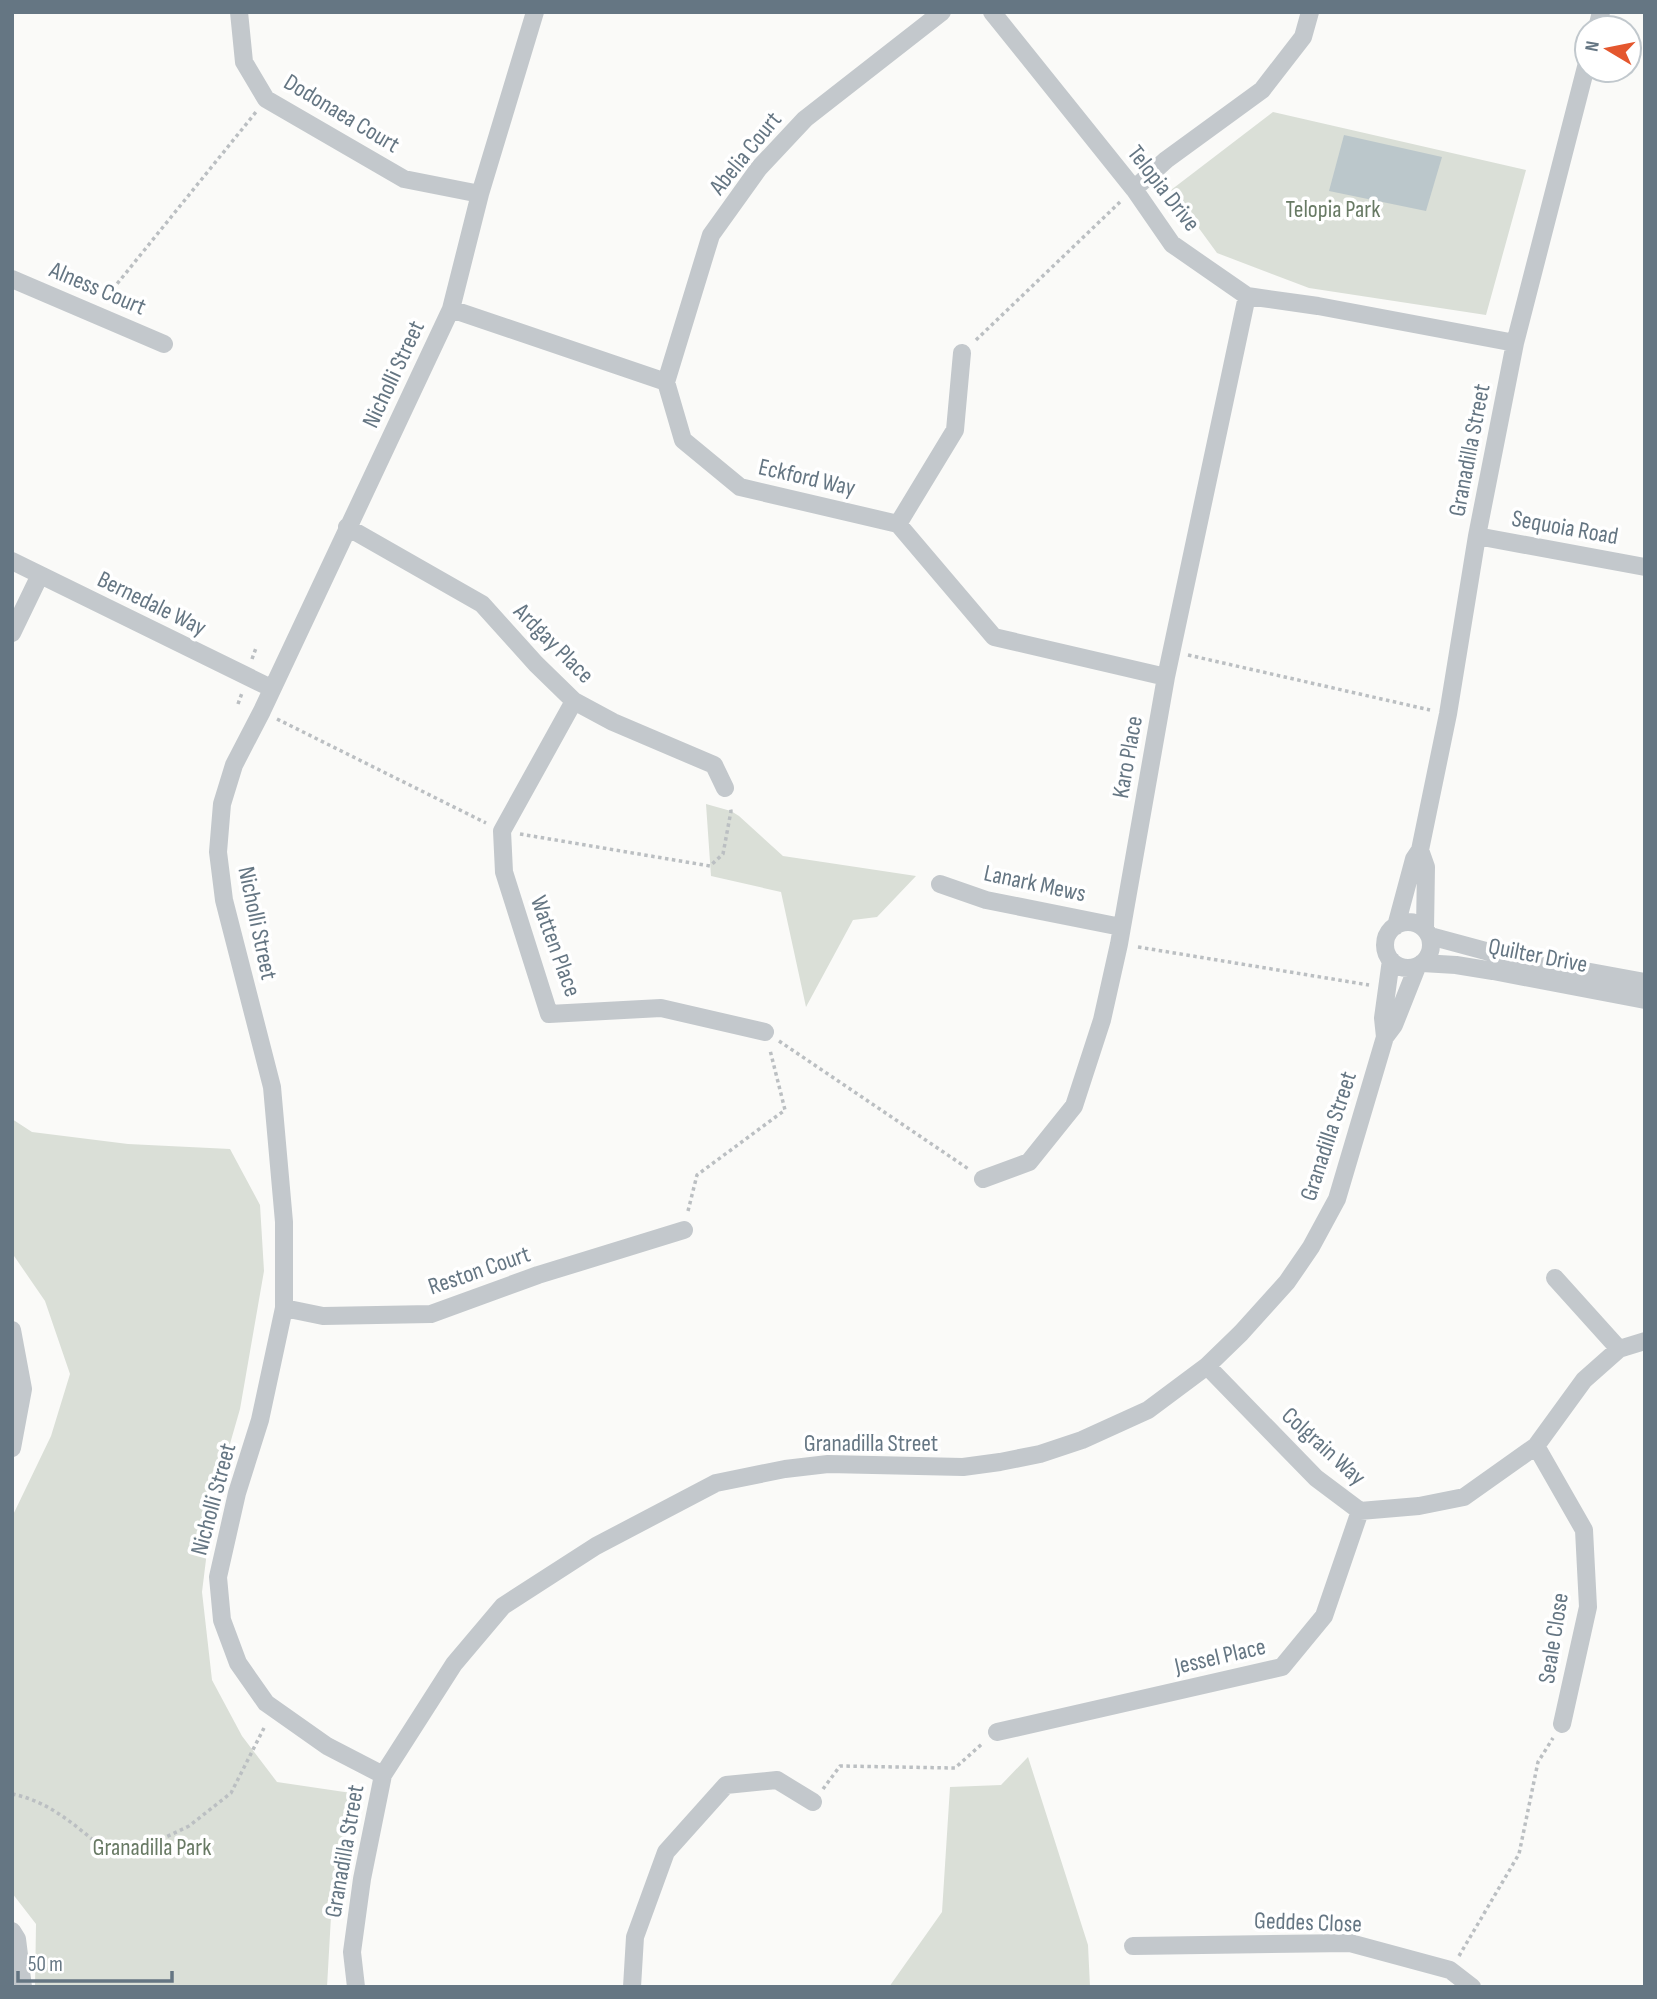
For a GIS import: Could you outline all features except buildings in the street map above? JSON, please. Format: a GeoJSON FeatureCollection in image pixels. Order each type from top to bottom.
{"type":"FeatureCollection","features":[{"type":"Feature","properties":{"kind":"street","name":"Dodonaea Court"},"geometry":{"type":"LineString","coordinates":[[239,12],[244,62],[266,99],[404,179],[480,194]]}},
{"type":"Feature","properties":{"kind":"street","name":"Nicholli Street"},"geometry":{"type":"LineString","coordinates":[[383,1775],[327,1746],[266,1703],[238,1663],[222,1620],[218,1577],[237,1493],[260,1420],[284,1308],[284,1223],[272,1087],[224,900],[218,852],[222,804],[234,765],[451,309],[480,194],[535,12]]}},
{"type":"Feature","properties":{"kind":"street","name":"Abelia Court"},"geometry":{"type":"LineString","coordinates":[[666,382],[712,235],[759,168],[804,119],[942,12]]}},
{"type":"Feature","properties":{"kind":"street","name":"Telopia Drive"},"geometry":{"type":"LineString","coordinates":[[992,12],[1134,189],[1172,244],[1247,296],[1318,306],[1515,343]]}},
{"type":"Feature","properties":{"kind":"street"},"geometry":{"type":"LineString","coordinates":[[1134,189],[1166,160],[1262,90],[1303,37],[1310,12]]}},
{"type":"Feature","properties":{"kind":"street","name":"Granadilla Street"},"geometry":{"type":"LineString","coordinates":[[1396,926],[1414,859],[1420,850],[1448,714],[1477,536],[1515,343],[1582,84]]}},
{"type":"Feature","properties":{"kind":"street","name":"Alness Court"},"geometry":{"type":"LineString","coordinates":[[12,279],[164,344]]}},
{"type":"Feature","properties":{"kind":"street","name":"Karo Place"},"geometry":{"type":"LineString","coordinates":[[983,1179],[1029,1163],[1074,1106],[1102,1020],[1120,935],[1166,677],[1247,296]]}},
{"type":"Feature","properties":{"kind":"street"},"geometry":{"type":"LineString","coordinates":[[451,309],[666,382]]}},
{"type":"Feature","properties":{"kind":"street"},"geometry":{"type":"LineString","coordinates":[[962,353],[955,430],[898,524],[993,637],[1166,677]]}},
{"type":"Feature","properties":{"kind":"street","name":"Eckford Way"},"geometry":{"type":"LineString","coordinates":[[666,382],[683,440],[740,487],[898,524]]}},
{"type":"Feature","properties":{"kind":"street","name":"Ardgay Place"},"geometry":{"type":"LineString","coordinates":[[347,527],[482,604],[536,664],[574,701],[613,722],[714,765],[725,788]]}},
{"type":"Feature","properties":{"kind":"street","name":"Sequoia Road"},"geometry":{"type":"LineString","coordinates":[[1477,536],[1645,567]]}},
{"type":"Feature","properties":{"kind":"street","name":"Bernedale Way"},"geometry":{"type":"LineString","coordinates":[[12,561],[271,688]]}},
{"type":"Feature","properties":{"kind":"street"},"geometry":{"type":"LineString","coordinates":[[12,633],[40,575]]}},
{"type":"Feature","properties":{"kind":"street"},"geometry":{"type":"LineString","coordinates":[[502,831],[574,701]]}},
{"type":"Feature","properties":{"kind":"street","name":"Watten Place"},"geometry":{"type":"LineString","coordinates":[[502,831],[504,872],[549,1014],[661,1008],[765,1032]]}},
{"type":"Feature","properties":{"kind":"street","name":"Granadilla Street"},"geometry":{"type":"LineString","coordinates":[[1420,850],[1426,867],[1427,933]]}},
{"type":"Feature","properties":{"kind":"street","name":"Lanark Mews"},"geometry":{"type":"LineString","coordinates":[[940,884],[986,900],[1120,935]]}},
{"type":"Feature","properties":{"kind":"street"},"geometry":{"type":"LineString","coordinates":[[1411,922],[1427,933],[1430,951],[1420,965],[1400,967],[1386,952],[1388,936],[1396,926],[1411,922]]}},
{"type":"Feature","properties":{"kind":"street","name":"Quilter Drive"},"geometry":{"type":"LineString","coordinates":[[1427,933],[1508,957],[1645,982]]}},
{"type":"Feature","properties":{"kind":"street","name":"Granadilla Street"},"geometry":{"type":"LineString","coordinates":[[1385,1037],[1383,1018],[1391,960]]}},
{"type":"Feature","properties":{"kind":"street","name":"Granadilla Street"},"geometry":{"type":"LineString","coordinates":[[356,1987],[352,1952],[362,1879],[383,1775],[454,1664],[503,1606],[596,1546],[716,1483],[785,1469],[828,1464],[963,1466],[1040,1454],[1082,1440],[1148,1410],[1207,1366],[1241,1333],[1287,1282],[1311,1247],[1337,1199],[1385,1037],[1394,1025],[1420,965]]}},
{"type":"Feature","properties":{"kind":"street","name":"Quilter Drive"},"geometry":{"type":"LineString","coordinates":[[1420,965],[1456,965],[1645,1000]]}},
{"type":"Feature","properties":{"kind":"street","name":"Reston Court"},"geometry":{"type":"LineString","coordinates":[[284,1308],[323,1316],[431,1314],[538,1275],[684,1230]]}},
{"type":"Feature","properties":{"kind":"street"},"geometry":{"type":"LineString","coordinates":[[1555,1278],[1619,1349]]}},
{"type":"Feature","properties":{"kind":"street"},"geometry":{"type":"LineString","coordinates":[[12,1330],[23,1389],[12,1448]]}},
{"type":"Feature","properties":{"kind":"street","name":"Colgrain Way"},"geometry":{"type":"LineString","coordinates":[[1207,1366],[1316,1478],[1360,1511],[1419,1506],[1464,1497],[1535,1446],[1584,1380],[1619,1349],[1645,1341]]}},
{"type":"Feature","properties":{"kind":"street","name":"Seale Close"},"geometry":{"type":"LineString","coordinates":[[1535,1446],[1584,1530],[1588,1607],[1562,1724]]}},
{"type":"Feature","properties":{"kind":"street","name":"Jessel Place"},"geometry":{"type":"LineString","coordinates":[[997,1732],[1283,1667],[1324,1616],[1360,1511]]}},
{"type":"Feature","properties":{"kind":"street"},"geometry":{"type":"LineString","coordinates":[[632,1987],[635,1937],[666,1852],[726,1785],[777,1780],[813,1802]]}},
{"type":"Feature","properties":{"kind":"street"},"geometry":{"type":"LineString","coordinates":[[12,1931],[17,1939],[23,1987]]}},
{"type":"Feature","properties":{"kind":"street","name":"Geddes Close"},"geometry":{"type":"LineString","coordinates":[[1133,1946],[1350,1943],[1450,1970],[1472,1987]]}},
{"type":"Feature","properties":{"kind":"path"},"geometry":{"type":"LineString","coordinates":[[94,312],[266,99]]}},
{"type":"Feature","properties":{"kind":"path"},"geometry":{"type":"LineString","coordinates":[[962,353],[1134,189]]}},
{"type":"Feature","properties":{"kind":"path"},"geometry":{"type":"LineString","coordinates":[[1172,651],[1448,714]]}},
{"type":"Feature","properties":{"kind":"path"},"geometry":{"type":"LineString","coordinates":[[262,711],[502,831],[710,866],[723,854],[731,811],[725,788]]}},
{"type":"Feature","properties":{"kind":"path"},"geometry":{"type":"LineString","coordinates":[[1120,935],[1387,988]]}},
{"type":"Feature","properties":{"kind":"path"},"geometry":{"type":"LineString","coordinates":[[765,1032],[983,1179]]}},
{"type":"Feature","properties":{"kind":"path"},"geometry":{"type":"LineString","coordinates":[[684,1230],[697,1175],[785,1110],[765,1032]]}},
{"type":"Feature","properties":{"kind":"path"},"geometry":{"type":"LineString","coordinates":[[1450,1970],[1519,1854],[1538,1762],[1562,1724]]}},
{"type":"Feature","properties":{"kind":"path"},"geometry":{"type":"LineString","coordinates":[[12,1794],[32,1798],[67,1818],[105,1850],[141,1849],[189,1826],[231,1793],[264,1728]]}},
{"type":"Feature","properties":{"kind":"path"},"geometry":{"type":"LineString","coordinates":[[813,1802],[840,1766],[955,1768],[997,1732]]}},
{"type":"Feature","properties":{"kind":"green space","name":"Telopia Park"},"geometry":{"type":"Polygon","coordinates":[[[1273,112],[1526,170],[1486,315],[1309,288],[1217,253],[1171,190],[1273,112]]]}},
{"type":"Feature","properties":{"kind":"green space"},"geometry":{"type":"Polygon","coordinates":[[[706,804],[739,816],[783,856],[916,876],[877,917],[853,920],[806,1007],[781,892],[711,876],[706,804]]]}},
{"type":"Feature","properties":{"kind":"green space","name":"Granadilla Park"},"geometry":{"type":"Polygon","coordinates":[[[12,1119],[32,1132],[128,1144],[230,1149],[260,1205],[264,1271],[240,1409],[213,1503],[202,1592],[212,1680],[242,1736],[277,1782],[358,1794],[333,1881],[327,1987],[35,1987],[36,1924],[12,1893],[12,1517],[51,1436],[70,1374],[45,1301],[12,1253],[12,1119]]]}},
{"type":"Feature","properties":{"kind":"green space"},"geometry":{"type":"Polygon","coordinates":[[[1028,1757],[1088,1945],[1090,1987],[889,1987],[942,1912],[950,1787],[1001,1785],[1028,1757]]]}},
{"type":"Feature","properties":{"kind":"shaded area"},"geometry":{"type":"Polygon","coordinates":[[[1344,135],[1442,157],[1426,211],[1329,191],[1344,135]]]}}]}
